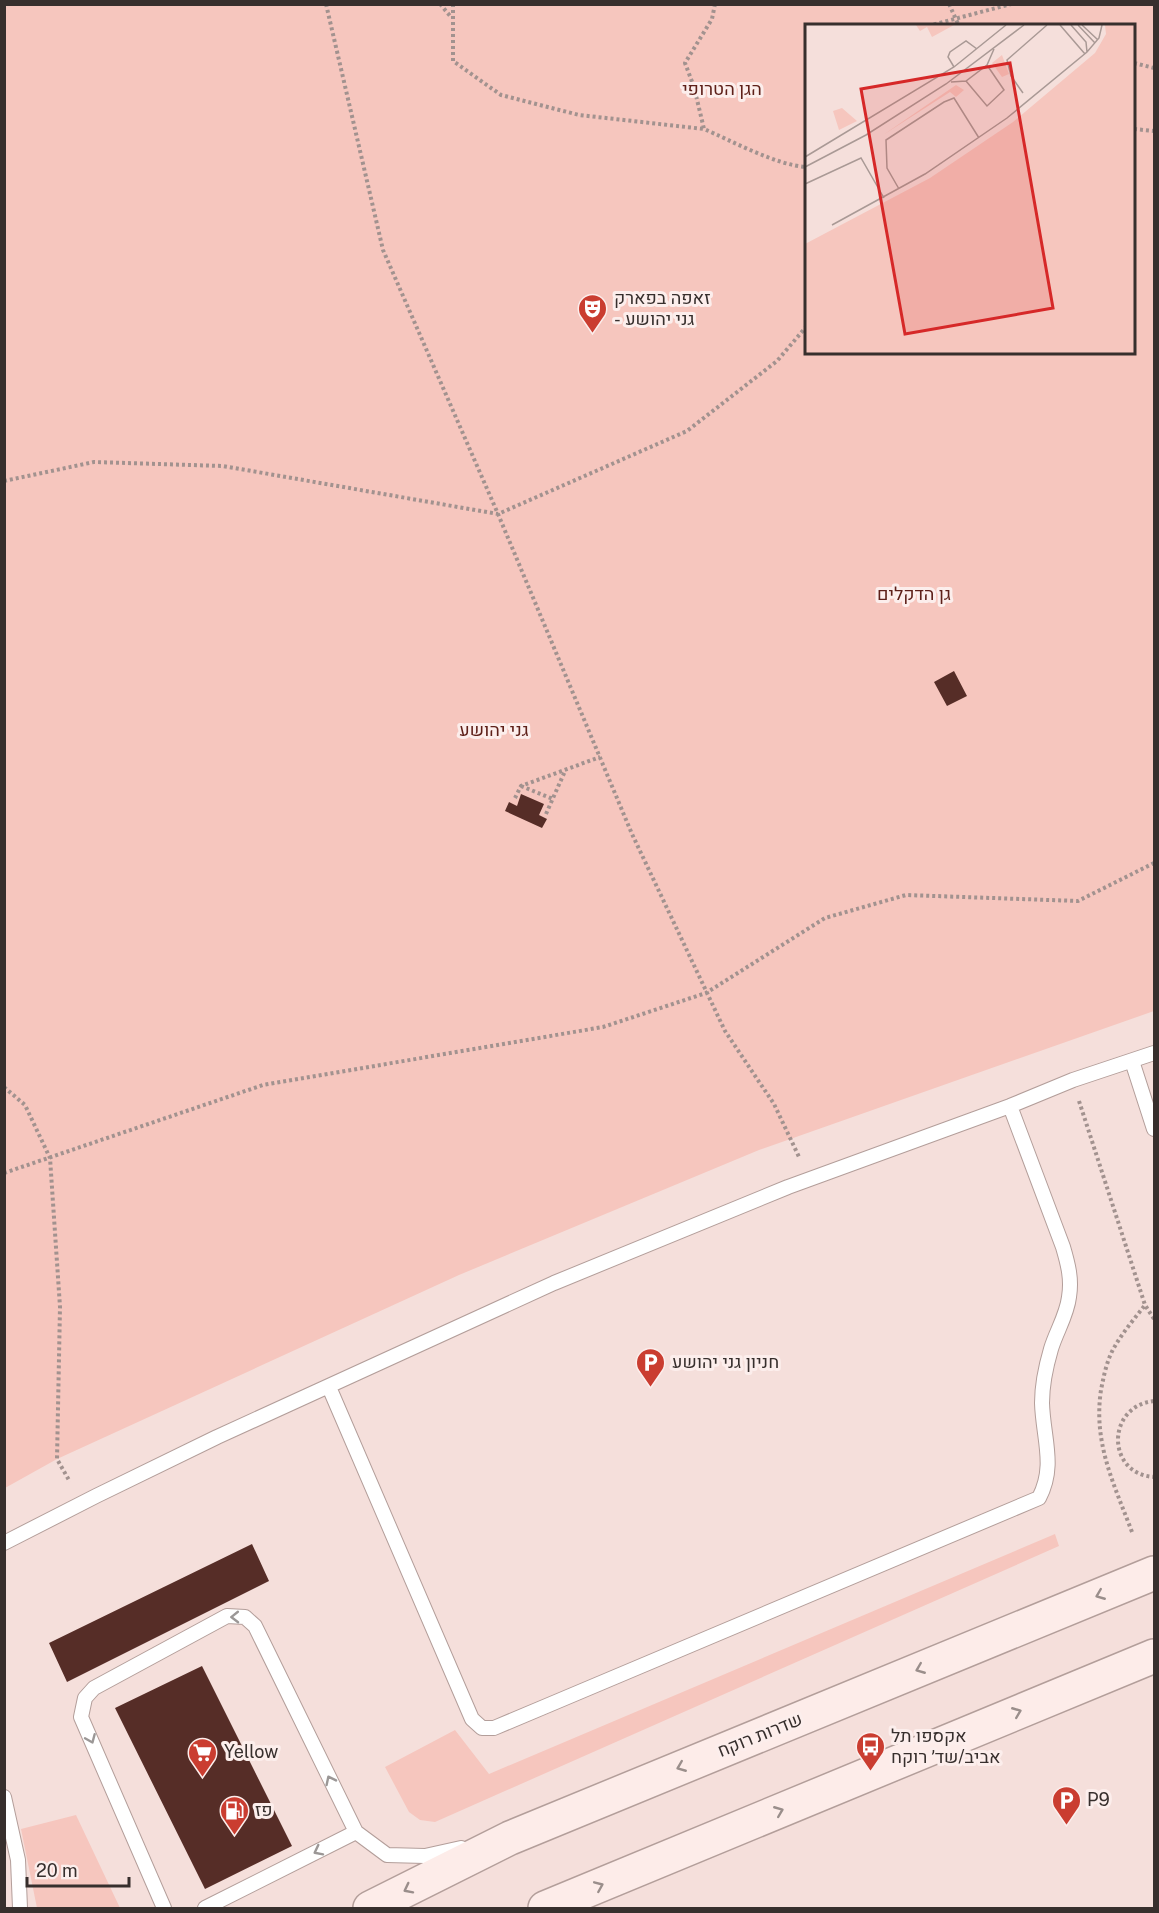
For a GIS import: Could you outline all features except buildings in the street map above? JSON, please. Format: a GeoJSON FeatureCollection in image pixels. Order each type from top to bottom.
{"type":"FeatureCollection","features":[{"type":"Feature","properties":{"kind":"main road","name":"שדרות רוקח"},"geometry":{"type":"LineString","coordinates":[[370,1908],[510,1838],[1155,1573]]}},
{"type":"Feature","properties":{"kind":"main road"},"geometry":{"type":"LineString","coordinates":[[545,1908],[1155,1656]]}},
{"type":"Feature","properties":{"kind":"lane"},"geometry":{"type":"LineString","coordinates":[[4,1543],[218,1437],[554,1283],[810,1178],[1010,1106],[1073,1080],[1155,1053]]}},
{"type":"Feature","properties":{"kind":"lane"},"geometry":{"type":"LineString","coordinates":[[1132,1061],[1155,1129]]}},
{"type":"Feature","properties":{"kind":"lane"},"geometry":{"type":"LineString","coordinates":[[329,1387],[472,1719],[482,1728],[494,1728],[1039,1498],[1047,1484],[1049,1467],[1042,1401],[1045,1376],[1051,1349],[1069,1300],[1069,1268],[1010,1106]]}},
{"type":"Feature","properties":{"kind":"lane"},"geometry":{"type":"LineString","coordinates":[[164,1908],[81,1717],[85,1698],[94,1688],[227,1616],[245,1617],[255,1626],[356,1832],[387,1855],[425,1856],[510,1838]]}},
{"type":"Feature","properties":{"kind":"lane"},"geometry":{"type":"LineString","coordinates":[[4,1797],[18,1860],[20,1908]]}},
{"type":"Feature","properties":{"kind":"lane"},"geometry":{"type":"LineString","coordinates":[[205,1908],[356,1832]]}},
{"type":"Feature","properties":{"kind":"path"},"geometry":{"type":"LineString","coordinates":[[326,4],[383,250],[498,514],[632,834],[725,1031],[774,1104],[810,1178]]}},
{"type":"Feature","properties":{"kind":"path"},"geometry":{"type":"LineString","coordinates":[[440,4],[452,18]]}},
{"type":"Feature","properties":{"kind":"path"},"geometry":{"type":"LineString","coordinates":[[453,4],[453,61],[501,95],[579,115],[704,129],[796,166],[805,167]]}},
{"type":"Feature","properties":{"kind":"path"},"geometry":{"type":"LineString","coordinates":[[704,129],[694,87],[685,63],[712,19],[715,4]]}},
{"type":"Feature","properties":{"kind":"path"},"geometry":{"type":"LineString","coordinates":[[949,4],[958,24]]}},
{"type":"Feature","properties":{"kind":"path"},"geometry":{"type":"LineString","coordinates":[[935,24],[1011,4]]}},
{"type":"Feature","properties":{"kind":"path"},"geometry":{"type":"LineString","coordinates":[[1135,63],[1155,68]]}},
{"type":"Feature","properties":{"kind":"path"},"geometry":{"type":"LineString","coordinates":[[1135,129],[1155,130]]}},
{"type":"Feature","properties":{"kind":"path"},"geometry":{"type":"LineString","coordinates":[[4,481],[94,462],[223,466],[498,514],[687,432],[777,361],[805,329]]}},
{"type":"Feature","properties":{"kind":"path"},"geometry":{"type":"LineString","coordinates":[[515,798],[521,786],[600,757]]}},
{"type":"Feature","properties":{"kind":"path"},"geometry":{"type":"LineString","coordinates":[[546,814],[566,770]]}},
{"type":"Feature","properties":{"kind":"path"},"geometry":{"type":"LineString","coordinates":[[521,786],[553,799]]}},
{"type":"Feature","properties":{"kind":"path"},"geometry":{"type":"LineString","coordinates":[[4,1173],[263,1085],[603,1027],[706,993],[825,918],[906,895],[1078,901],[1155,863]]}},
{"type":"Feature","properties":{"kind":"path"},"geometry":{"type":"LineString","coordinates":[[1073,1080],[1145,1305],[1155,1318]]}},
{"type":"Feature","properties":{"kind":"path"},"geometry":{"type":"LineString","coordinates":[[4,1087],[25,1105],[50,1158],[60,1307],[57,1459],[83,1503]]}},
{"type":"Feature","properties":{"kind":"path"},"geometry":{"type":"LineString","coordinates":[[1132,1532],[1109,1472],[1101,1440],[1098,1412],[1104,1376],[1114,1347],[1145,1305]]}},
{"type":"Feature","properties":{"kind":"path"},"geometry":{"type":"LineString","coordinates":[[1155,1401],[1138,1405],[1130,1411],[1119,1429],[1119,1449],[1129,1467],[1138,1473],[1155,1477]]}},
{"type":"Feature","properties":{"kind":"green space","name":"גני יהושע"},"geometry":{"type":"Polygon","coordinates":[[[5,5],[1154,5],[1154,1011],[759,1150],[459,1275],[57,1459],[5,1488],[5,5]]]}},
{"type":"Feature","properties":{"kind":"green space"},"geometry":{"type":"Polygon","coordinates":[[[1055,1534],[1059,1546],[435,1822],[420,1820],[409,1812],[385,1767],[455,1730],[489,1774],[1055,1534]]]}},
{"type":"Feature","properties":{"kind":"green space"},"geometry":{"type":"Polygon","coordinates":[[[76,1815],[120,1908],[37,1908],[21,1829],[76,1815]]]}},
{"type":"Feature","properties":{"kind":"place","name":"זאפה בפארק - גני יהושע"},"geometry":{"type":"Point","coordinates":[593,334]}},
{"type":"Feature","properties":{"kind":"place","name":"חניון גני יהושע"},"geometry":{"type":"Point","coordinates":[651,1388]}},
{"type":"Feature","properties":{"kind":"place","name":"אקספו תל אביב/שד׳ רוקח"},"geometry":{"type":"Point","coordinates":[870,1772]}},
{"type":"Feature","properties":{"kind":"place","name":"Yellow"},"geometry":{"type":"Point","coordinates":[203,1778]}},
{"type":"Feature","properties":{"kind":"place","name":"P9"},"geometry":{"type":"Point","coordinates":[1066,1826]}},
{"type":"Feature","properties":{"kind":"place","name":"פז"},"geometry":{"type":"Point","coordinates":[234,1836]}},
{"type":"Feature","properties":{"kind":"park label","name":"הגן הטרופי"},"geometry":{"type":"Point","coordinates":[722,89]}},
{"type":"Feature","properties":{"kind":"park label","name":"גן הדקלים"},"geometry":{"type":"Point","coordinates":[914,594]}}]}
